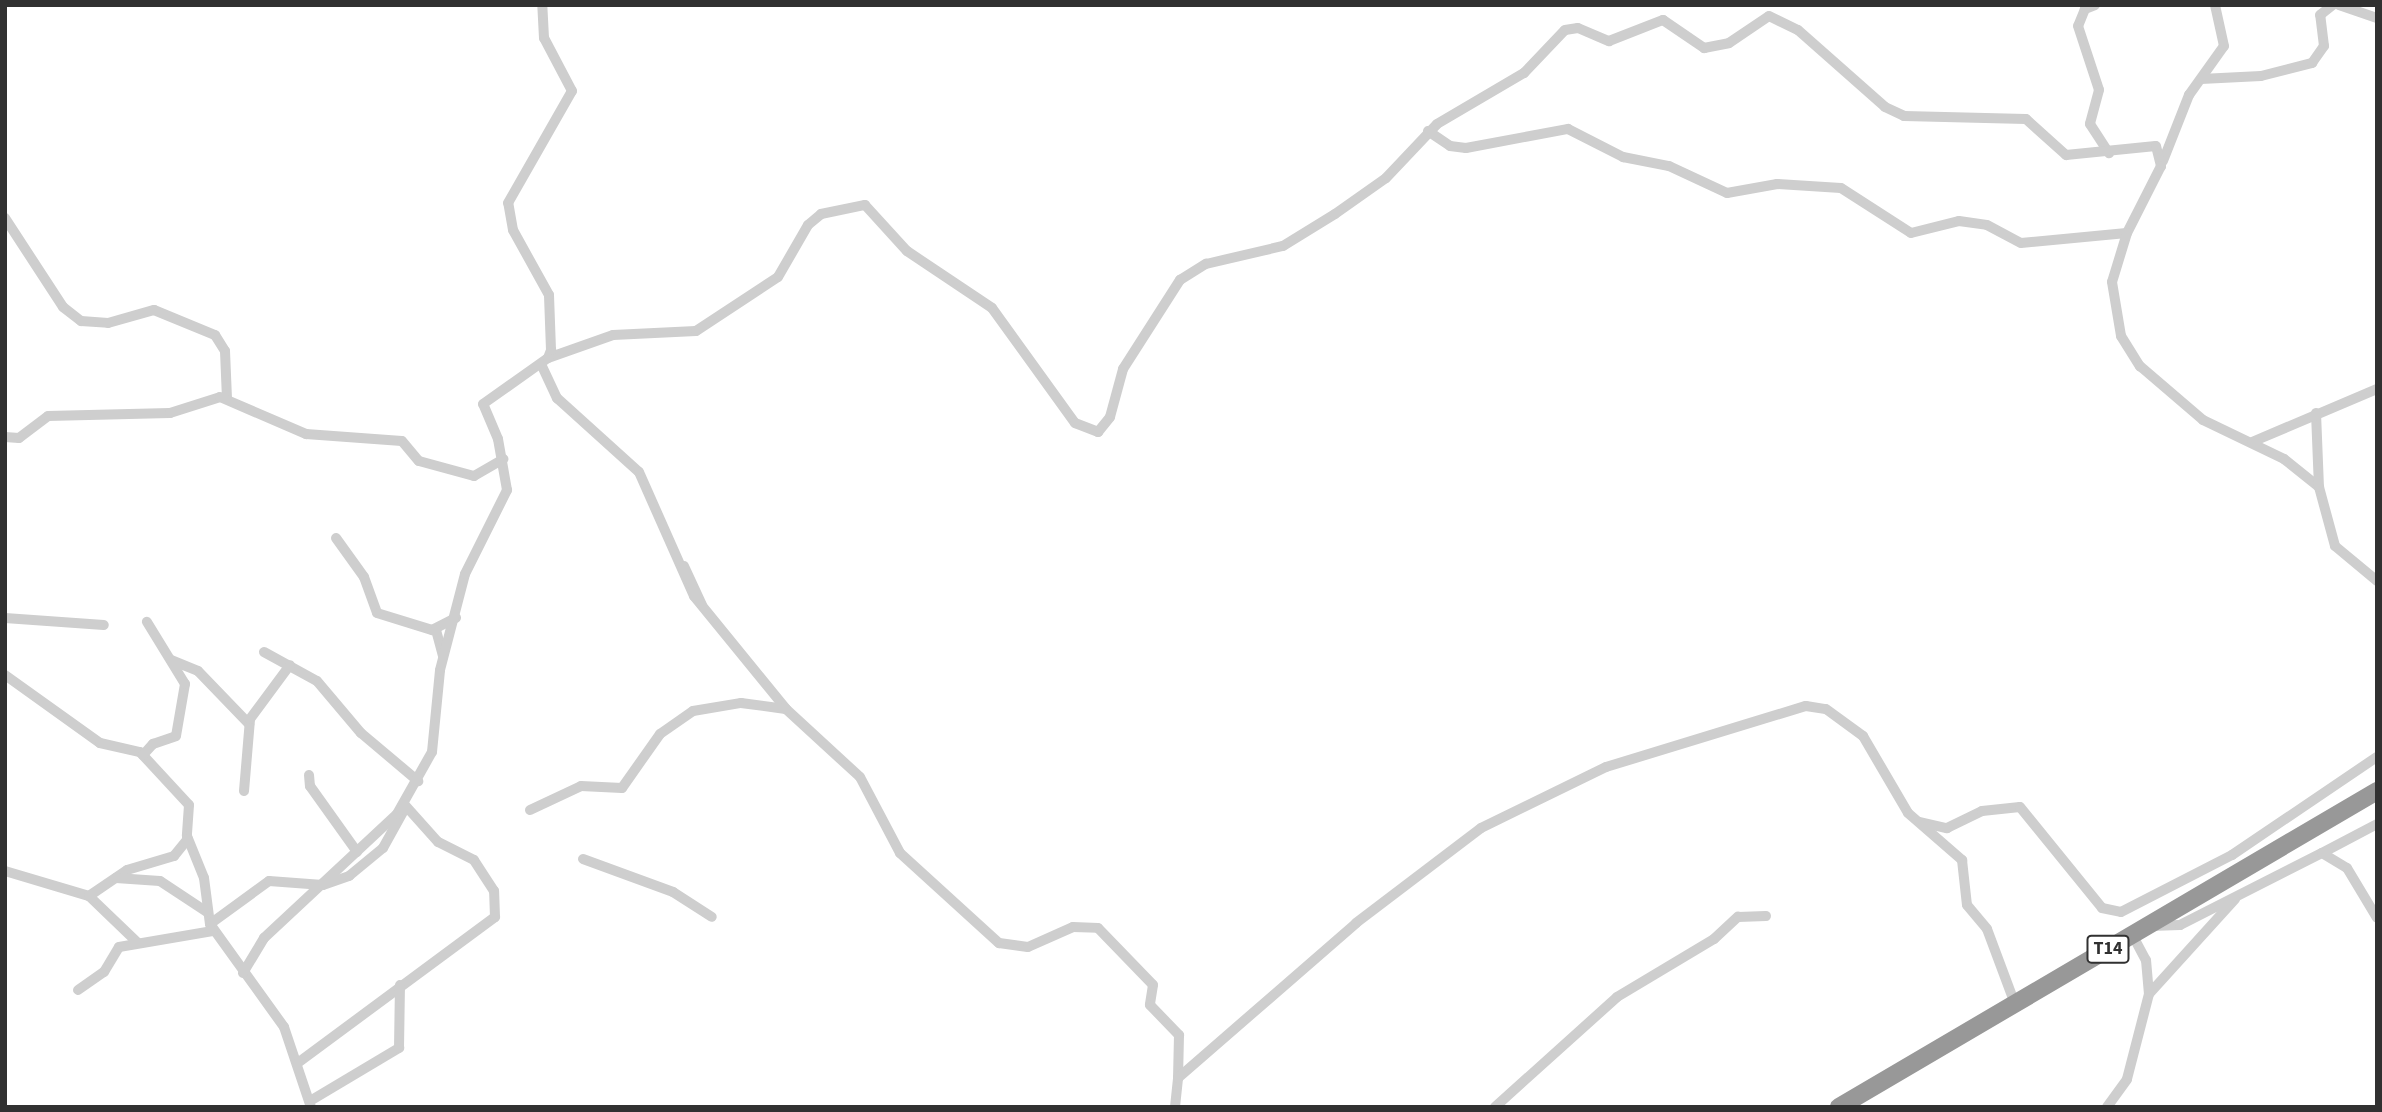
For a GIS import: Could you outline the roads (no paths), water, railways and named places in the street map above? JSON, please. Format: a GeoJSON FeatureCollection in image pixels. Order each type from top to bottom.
{"type":"FeatureCollection","features":[{"type":"Feature","properties":{"kind":"highway","name":"T14"},"geometry":{"type":"LineString","coordinates":[[1839,1107],[2377,791]]}},
{"type":"Feature","properties":{"kind":"street"},"geometry":{"type":"LineString","coordinates":[[541,5],[544,38],[572,91],[508,203],[513,230],[549,295],[544,361],[557,398],[639,472],[707,615],[786,709],[851,766],[890,841],[989,938],[1028,947],[1083,925],[1107,936],[1153,985],[1152,1010],[1176,1027],[1178,1078],[1175,1107]]}},
{"type":"Feature","properties":{"kind":"street"},"geometry":{"type":"LineString","coordinates":[[2095,5],[2085,9],[2078,26],[2099,90],[2090,124],[2109,153]]}},
{"type":"Feature","properties":{"kind":"street"},"geometry":{"type":"LineString","coordinates":[[2215,5],[2224,46],[2201,79],[2127,233],[2112,282],[2121,336],[2140,366],[2203,420],[2252,442],[2319,487]]}},
{"type":"Feature","properties":{"kind":"street"},"geometry":{"type":"LineString","coordinates":[[2201,79],[2261,76],[2312,63],[2324,46],[2320,15],[2333,5]]}},
{"type":"Feature","properties":{"kind":"street"},"geometry":{"type":"LineString","coordinates":[[2339,5],[2377,18]]}},
{"type":"Feature","properties":{"kind":"street"},"geometry":{"type":"LineString","coordinates":[[78,990],[104,972],[118,948],[211,928],[269,881],[319,885],[349,876],[383,848],[432,752],[443,656],[456,618],[466,570],[505,497],[503,459],[483,404],[544,361],[613,335],[696,331],[778,277],[808,225],[821,215],[865,205],[907,251],[992,308],[1060,404],[1092,433],[1110,417],[1123,369],[1180,279],[1206,264],[1272,250],[1315,228],[1376,187],[1429,131],[1509,84],[1572,28],[1609,41],[1663,20],[1704,48],[1729,43],[1769,16],[1798,30],[1894,113],[2026,119],[2066,155],[2109,153],[2148,143],[2161,152],[2161,166]]}},
{"type":"Feature","properties":{"kind":"street"},"geometry":{"type":"LineString","coordinates":[[1429,131],[1450,146],[1466,148],[1568,130],[1727,193],[1777,184],[1841,188],[1910,233],[1959,221],[1987,225],[2021,243],[2127,233]]}},
{"type":"Feature","properties":{"kind":"street"},"geometry":{"type":"LineString","coordinates":[[5,218],[63,307],[81,321],[108,323],[154,310],[215,335],[225,352],[227,398]]}},
{"type":"Feature","properties":{"kind":"street"},"geometry":{"type":"LineString","coordinates":[[2252,442],[2377,389]]}},
{"type":"Feature","properties":{"kind":"street"},"geometry":{"type":"LineString","coordinates":[[5,437],[19,438],[48,416],[170,413],[227,398],[306,435],[402,441],[419,461],[474,476],[503,459]]}},
{"type":"Feature","properties":{"kind":"street"},"geometry":{"type":"LineString","coordinates":[[2316,413],[2319,487],[2335,546],[2377,581]]}},
{"type":"Feature","properties":{"kind":"street"},"geometry":{"type":"LineString","coordinates":[[336,538],[364,577],[377,614],[436,630],[456,618]]}},
{"type":"Feature","properties":{"kind":"street"},"geometry":{"type":"LineString","coordinates":[[5,618],[104,625]]}},
{"type":"Feature","properties":{"kind":"street"},"geometry":{"type":"LineString","coordinates":[[143,755],[176,734],[185,684],[147,622]]}},
{"type":"Feature","properties":{"kind":"street"},"geometry":{"type":"LineString","coordinates":[[436,630],[443,656]]}},
{"type":"Feature","properties":{"kind":"street"},"geometry":{"type":"LineString","coordinates":[[264,652],[317,681],[361,733],[418,781]]}},
{"type":"Feature","properties":{"kind":"street"},"geometry":{"type":"LineString","coordinates":[[171,660],[198,671],[249,724]]}},
{"type":"Feature","properties":{"kind":"street"},"geometry":{"type":"LineString","coordinates":[[244,791],[249,724],[290,666]]}},
{"type":"Feature","properties":{"kind":"street"},"geometry":{"type":"LineString","coordinates":[[5,676],[100,743],[143,755],[190,806],[188,839],[204,878],[211,928],[274,1012],[299,1062],[311,1104],[399,1048],[400,985]]}},
{"type":"Feature","properties":{"kind":"street"},"geometry":{"type":"LineString","coordinates":[[530,810],[581,786],[622,788],[660,734],[693,711],[741,703],[786,709]]}},
{"type":"Feature","properties":{"kind":"street"},"geometry":{"type":"LineString","coordinates":[[1178,1078],[1466,838],[1614,764],[1688,746],[1749,719],[1814,706],[1838,716],[1870,744],[1903,807],[1962,860],[1967,905],[1987,929],[2015,1004]]}},
{"type":"Feature","properties":{"kind":"street"},"geometry":{"type":"LineString","coordinates":[[1919,822],[1947,828],[1982,811],[2020,807],[2102,908],[2121,912],[2232,855],[2377,757]]}},
{"type":"Feature","properties":{"kind":"street"},"geometry":{"type":"LineString","coordinates":[[309,775],[311,788],[358,852]]}},
{"type":"Feature","properties":{"kind":"street"},"geometry":{"type":"LineString","coordinates":[[243,973],[264,937],[358,852],[404,804]]}},
{"type":"Feature","properties":{"kind":"street"},"geometry":{"type":"LineString","coordinates":[[299,1062],[495,917],[494,891],[474,860],[438,842],[404,804]]}},
{"type":"Feature","properties":{"kind":"street"},"geometry":{"type":"LineString","coordinates":[[2151,926],[2180,925],[2322,853],[2348,843],[2377,824]]}},
{"type":"Feature","properties":{"kind":"street"},"geometry":{"type":"LineString","coordinates":[[89,896],[116,877],[174,856],[188,839]]}},
{"type":"Feature","properties":{"kind":"street"},"geometry":{"type":"LineString","coordinates":[[2347,868],[2348,843]]}},
{"type":"Feature","properties":{"kind":"street"},"geometry":{"type":"LineString","coordinates":[[2322,853],[2347,868],[2377,918]]}},
{"type":"Feature","properties":{"kind":"street"},"geometry":{"type":"LineString","coordinates":[[583,859],[673,892],[712,917]]}},
{"type":"Feature","properties":{"kind":"street"},"geometry":{"type":"LineString","coordinates":[[5,870],[89,896],[138,943]]}},
{"type":"Feature","properties":{"kind":"street"},"geometry":{"type":"LineString","coordinates":[[116,877],[160,881],[207,912]]}},
{"type":"Feature","properties":{"kind":"street"},"geometry":{"type":"LineString","coordinates":[[2149,994],[2236,897]]}},
{"type":"Feature","properties":{"kind":"street"},"geometry":{"type":"LineString","coordinates":[[1496,1107],[1617,997],[1714,939],[1738,917],[1766,916]]}},
{"type":"Feature","properties":{"kind":"street"},"geometry":{"type":"LineString","coordinates":[[2107,1107],[2127,1079],[2149,994],[2146,960],[2133,936]]}}]}
